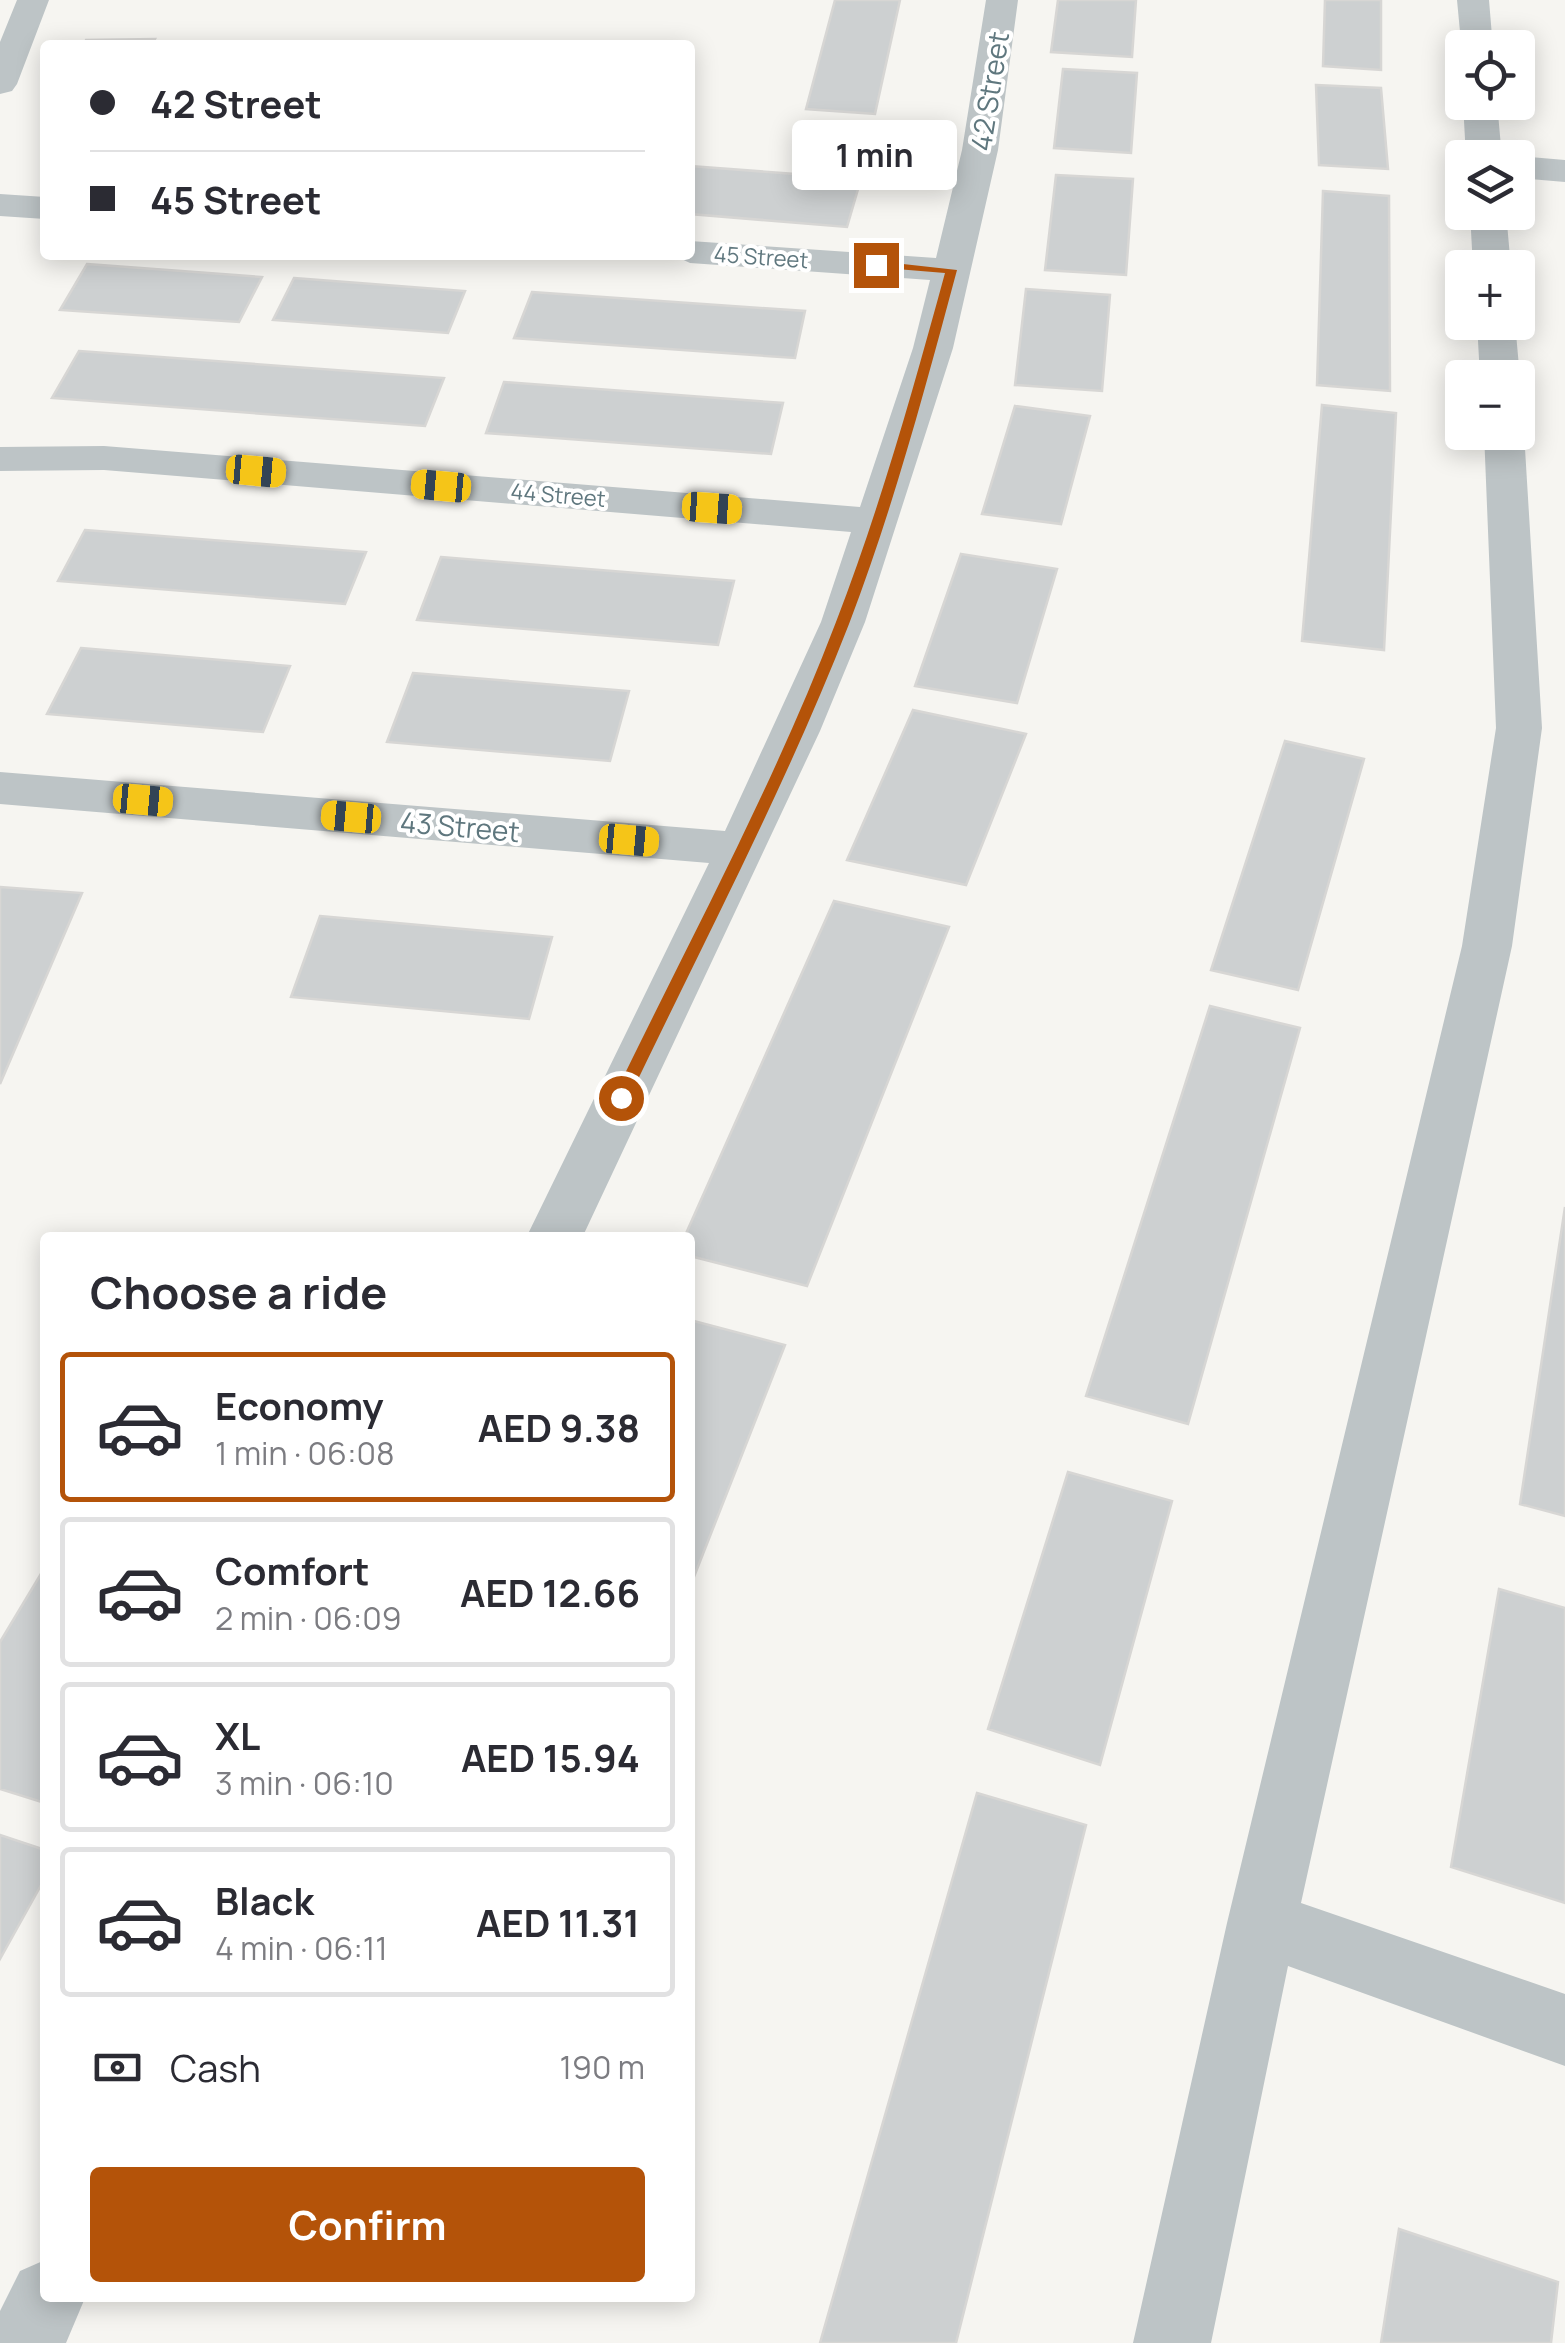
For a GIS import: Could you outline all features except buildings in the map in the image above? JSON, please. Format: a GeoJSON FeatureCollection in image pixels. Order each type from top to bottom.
{"type":"FeatureCollection","features":[{"type":"Feature","properties":{"kind":"street"},"geometry":{"type":"LineString","coordinates":[[0,84],[33,0]]}},
{"type":"Feature","properties":{"kind":"street","name":"42 Street"},"geometry":{"type":"LineString","coordinates":[[557,1232],[797,731],[843,622],[923,382],[980,150],[1002,0]]}},
{"type":"Feature","properties":{"kind":"street"},"geometry":{"type":"LineString","coordinates":[[1473,0],[1475,30]]}},
{"type":"Feature","properties":{"kind":"street"},"geometry":{"type":"LineString","coordinates":[[1535,169],[1565,172]]}},
{"type":"Feature","properties":{"kind":"street"},"geometry":{"type":"LineString","coordinates":[[0,205],[40,208]]}},
{"type":"Feature","properties":{"kind":"street","name":"45 Street"},"geometry":{"type":"LineString","coordinates":[[695,252],[951,270]]}},
{"type":"Feature","properties":{"kind":"street"},"geometry":{"type":"LineString","coordinates":[[1172,2343],[1262,1923],[1487,946],[1519,728],[1505,450]]}},
{"type":"Feature","properties":{"kind":"street","name":"44 Street"},"geometry":{"type":"LineString","coordinates":[[0,459],[104,458],[877,521]]}},
{"type":"Feature","properties":{"kind":"street","name":"43 Street"},"geometry":{"type":"LineString","coordinates":[[0,788],[740,849]]}},
{"type":"Feature","properties":{"kind":"street"},"geometry":{"type":"LineString","coordinates":[[1262,1923],[1565,2030]]}},
{"type":"Feature","properties":{"kind":"street"},"geometry":{"type":"LineString","coordinates":[[25,2343],[45,2302]]}},
{"type":"Feature","properties":{"kind":"route"},"geometry":{"type":"LineString","coordinates":[[621,1098],[797,731],[843,622],[908,431],[951,270],[876,265]]}}]}
